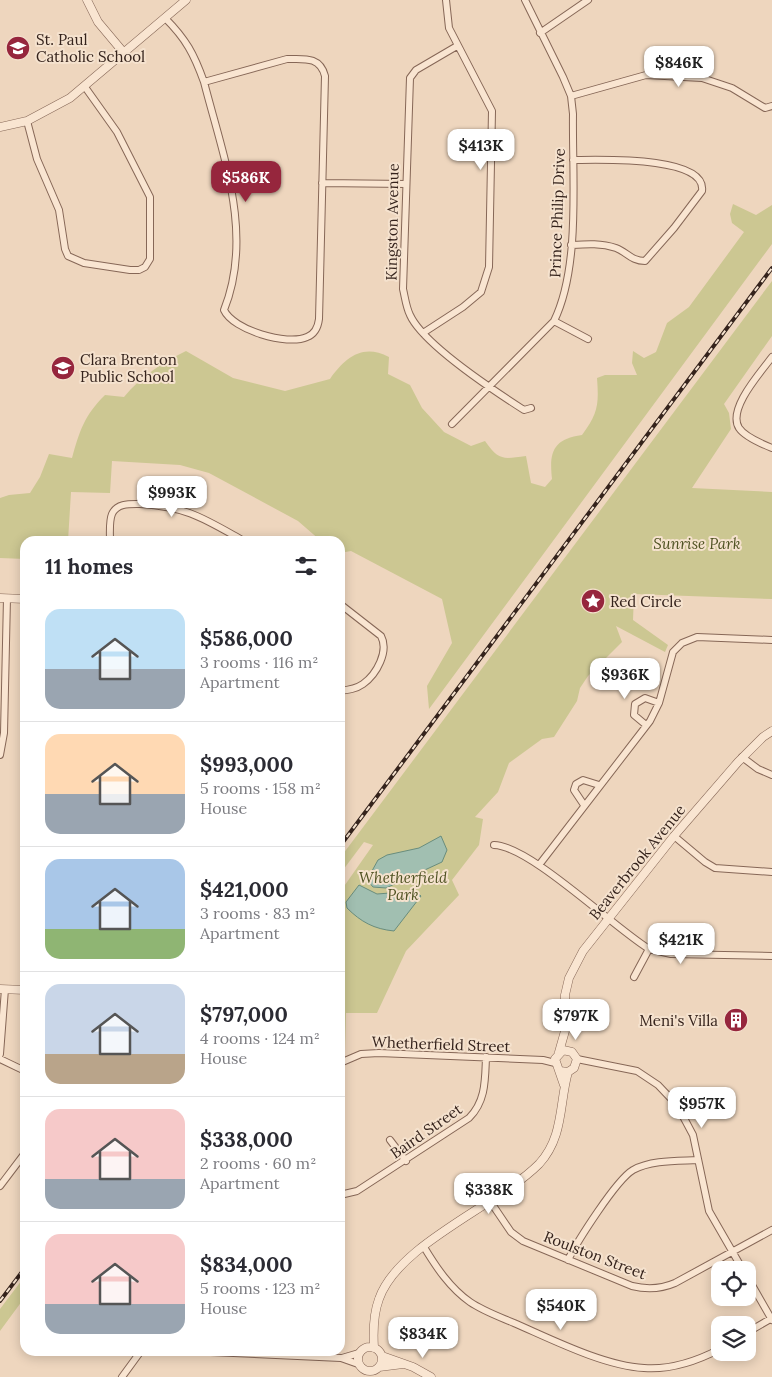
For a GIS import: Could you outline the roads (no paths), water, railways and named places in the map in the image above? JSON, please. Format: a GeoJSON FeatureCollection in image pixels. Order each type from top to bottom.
{"type":"FeatureCollection","features":[{"type":"Feature","properties":{"kind":"street"},"geometry":{"type":"LineString","coordinates":[[88,0],[98,22],[124,53]]}},
{"type":"Feature","properties":{"kind":"street"},"geometry":{"type":"LineString","coordinates":[[0,127],[26,121],[60,105],[85,87],[186,0]]}},
{"type":"Feature","properties":{"kind":"street"},"geometry":{"type":"LineString","coordinates":[[423,333],[463,307],[481,292],[489,266],[492,110],[449,28],[446,0]]}},
{"type":"Feature","properties":{"kind":"street","name":"Prince Philip Drive"},"geometry":{"type":"LineString","coordinates":[[452,424],[490,388],[554,320],[567,285],[571,245],[573,160],[571,96],[554,56],[540,33],[525,0]]}},
{"type":"Feature","properties":{"kind":"street"},"geometry":{"type":"LineString","coordinates":[[540,33],[588,0]]}},
{"type":"Feature","properties":{"kind":"street"},"geometry":{"type":"LineString","coordinates":[[165,18],[184,37],[194,54],[204,82],[236,209],[236,270],[224,310],[227,318],[236,324],[273,338],[306,338],[317,328],[325,76],[323,68],[318,62],[310,59],[287,59],[204,82]]}},
{"type":"Feature","properties":{"kind":"street","name":"Kingston Avenue"},"geometry":{"type":"LineString","coordinates":[[457,46],[416,70],[410,78],[403,289],[410,315],[423,333],[490,388],[524,410],[531,408]]}},
{"type":"Feature","properties":{"kind":"street"},"geometry":{"type":"LineString","coordinates":[[571,96],[646,75],[702,78],[732,88],[765,108],[772,106]]}},
{"type":"Feature","properties":{"kind":"street"},"geometry":{"type":"LineString","coordinates":[[26,121],[37,159],[59,210],[65,249],[68,256],[84,262],[130,270],[139,270],[145,267],[150,259],[151,248],[150,197],[117,132],[85,87]]}},
{"type":"Feature","properties":{"kind":"street"},"geometry":{"type":"LineString","coordinates":[[571,245],[607,245],[619,249],[635,261],[644,260],[674,228],[702,191],[703,184],[700,178],[693,174],[656,163],[573,160]]}},
{"type":"Feature","properties":{"kind":"street"},"geometry":{"type":"LineString","coordinates":[[322,183],[406,184]]}},
{"type":"Feature","properties":{"kind":"street"},"geometry":{"type":"LineString","coordinates":[[554,320],[588,338]]}},
{"type":"Feature","properties":{"kind":"street"},"geometry":{"type":"LineString","coordinates":[[771,447],[743,432],[738,424],[736,414],[742,400],[772,357]]}},
{"type":"Feature","properties":{"kind":"street"},"geometry":{"type":"LineString","coordinates":[[110,536],[112,514],[118,507],[127,504],[168,506],[185,510],[234,536]]}},
{"type":"Feature","properties":{"kind":"street"},"geometry":{"type":"LineString","coordinates":[[0,755],[4,733],[4,598],[20,599]]}},
{"type":"Feature","properties":{"kind":"street"},"geometry":{"type":"LineString","coordinates":[[345,608],[381,636],[385,643],[385,651],[364,684],[354,689],[345,690]]}},
{"type":"Feature","properties":{"kind":"street"},"geometry":{"type":"LineString","coordinates":[[539,865],[646,725],[659,703],[673,652],[682,643],[697,637],[772,640]]}},
{"type":"Feature","properties":{"kind":"street"},"geometry":{"type":"LineString","coordinates":[[646,725],[634,715],[635,704],[645,698],[659,703]]}},
{"type":"Feature","properties":{"kind":"street","name":"Beaverbrook Avenue"},"geometry":{"type":"LineString","coordinates":[[555,1063],[565,1031],[566,995],[569,978],[583,951],[674,836],[742,757],[772,731]]}},
{"type":"Feature","properties":{"kind":"street"},"geometry":{"type":"LineString","coordinates":[[742,757],[758,769],[772,775]]}},
{"type":"Feature","properties":{"kind":"street"},"geometry":{"type":"LineString","coordinates":[[584,804],[574,790],[576,784],[583,780],[599,785]]}},
{"type":"Feature","properties":{"kind":"street"},"geometry":{"type":"LineString","coordinates":[[674,836],[715,868],[772,872]]}},
{"type":"Feature","properties":{"kind":"street"},"geometry":{"type":"LineString","coordinates":[[494,845],[505,845],[539,865],[648,949],[671,954],[772,956]]}},
{"type":"Feature","properties":{"kind":"street"},"geometry":{"type":"LineString","coordinates":[[634,978],[648,949]]}},
{"type":"Feature","properties":{"kind":"street"},"geometry":{"type":"LineString","coordinates":[[0,1054],[2,989],[20,990]]}},
{"type":"Feature","properties":{"kind":"street","name":"Beaverbrook Avenue"},"geometry":{"type":"LineString","coordinates":[[565,1031],[575,1055]]}},
{"type":"Feature","properties":{"kind":"street"},"geometry":{"type":"LineString","coordinates":[[558,1053],[563,1050],[588,1062],[637,1071],[658,1085],[685,1116],[693,1135],[709,1211],[738,1261]]}},
{"type":"Feature","properties":{"kind":"street","name":"Whetherfield Street"},"geometry":{"type":"LineString","coordinates":[[345,1062],[361,1054],[379,1053],[543,1060],[555,1063]]}},
{"type":"Feature","properties":{"kind":"street","name":"Whetherfield Street"},"geometry":{"type":"LineString","coordinates":[[543,1060],[558,1053]]}},
{"type":"Feature","properties":{"kind":"street"},"geometry":{"type":"LineString","coordinates":[[371,1348],[374,1314],[385,1286],[407,1258],[490,1201],[539,1164],[548,1151],[560,1125],[564,1086],[568,1070],[575,1055]]}},
{"type":"Feature","properties":{"kind":"street","name":"Baird Street"},"geometry":{"type":"LineString","coordinates":[[345,1195],[357,1191],[406,1161],[476,1110],[485,1090],[486,1057]]}},
{"type":"Feature","properties":{"kind":"street"},"geometry":{"type":"LineString","coordinates":[[0,1059],[20,1069]]}},
{"type":"Feature","properties":{"kind":"street"},"geometry":{"type":"LineString","coordinates":[[568,1070],[588,1062]]}},
{"type":"Feature","properties":{"kind":"street"},"geometry":{"type":"LineString","coordinates":[[555,1063],[568,1070]]}},
{"type":"Feature","properties":{"kind":"street"},"geometry":{"type":"LineString","coordinates":[[390,1140],[406,1161]]}},
{"type":"Feature","properties":{"kind":"street"},"geometry":{"type":"LineString","coordinates":[[0,1186],[20,1160]]}},
{"type":"Feature","properties":{"kind":"street"},"geometry":{"type":"LineString","coordinates":[[568,1260],[587,1226],[633,1170],[645,1166],[697,1160]]}},
{"type":"Feature","properties":{"kind":"street","name":"Roulston Street"},"geometry":{"type":"LineString","coordinates":[[490,1201],[506,1225],[523,1241],[632,1286],[649,1289],[675,1283],[772,1230]]}},
{"type":"Feature","properties":{"kind":"street"},"geometry":{"type":"LineString","coordinates":[[424,1247],[443,1275],[470,1302],[529,1330],[602,1359],[620,1365],[644,1368],[668,1367],[700,1359],[711,1354]]}},
{"type":"Feature","properties":{"kind":"street"},"geometry":{"type":"LineString","coordinates":[[756,1292],[772,1319],[756,1328]]}},
{"type":"Feature","properties":{"kind":"street"},"geometry":{"type":"LineString","coordinates":[[341,1358],[371,1348]]}},
{"type":"Feature","properties":{"kind":"street"},"geometry":{"type":"LineString","coordinates":[[371,1348],[382,1356],[405,1364],[431,1377]]}},
{"type":"Feature","properties":{"kind":"street"},"geometry":{"type":"LineString","coordinates":[[359,1353],[358,1364],[364,1374],[405,1364]]}},
{"type":"Feature","properties":{"kind":"street"},"geometry":{"type":"LineString","coordinates":[[122,1377],[137,1356]]}},
{"type":"Feature","properties":{"kind":"street"},"geometry":{"type":"LineString","coordinates":[[312,1356],[341,1358],[358,1364]]}},
{"type":"Feature","properties":{"kind":"street"},"geometry":{"type":"LineString","coordinates":[[375,1372],[382,1356]]}},
{"type":"Feature","properties":{"kind":"railway"},"geometry":{"type":"LineString","coordinates":[[345,839],[772,268]]}},
{"type":"Feature","properties":{"kind":"railway"},"geometry":{"type":"LineString","coordinates":[[0,1301],[20,1275]]}},
{"type":"Feature","properties":{"kind":"place","name":"St. Paul Catholic School"},"geometry":{"type":"Point","coordinates":[18,48]}},
{"type":"Feature","properties":{"kind":"place","name":"Clara Brenton Public School"},"geometry":{"type":"Point","coordinates":[63,368]}},
{"type":"Feature","properties":{"kind":"place","name":"Red Circle"},"geometry":{"type":"Point","coordinates":[593,601]}},
{"type":"Feature","properties":{"kind":"place","name":"Meni's Villa"},"geometry":{"type":"Point","coordinates":[736,1020]}},
{"type":"Feature","properties":{"kind":"park label","name":"Sunrise Park"},"geometry":{"type":"Point","coordinates":[697,543]}},
{"type":"Feature","properties":{"kind":"park label","name":"Whetherfield Park"},"geometry":{"type":"Point","coordinates":[403,886]}}]}
